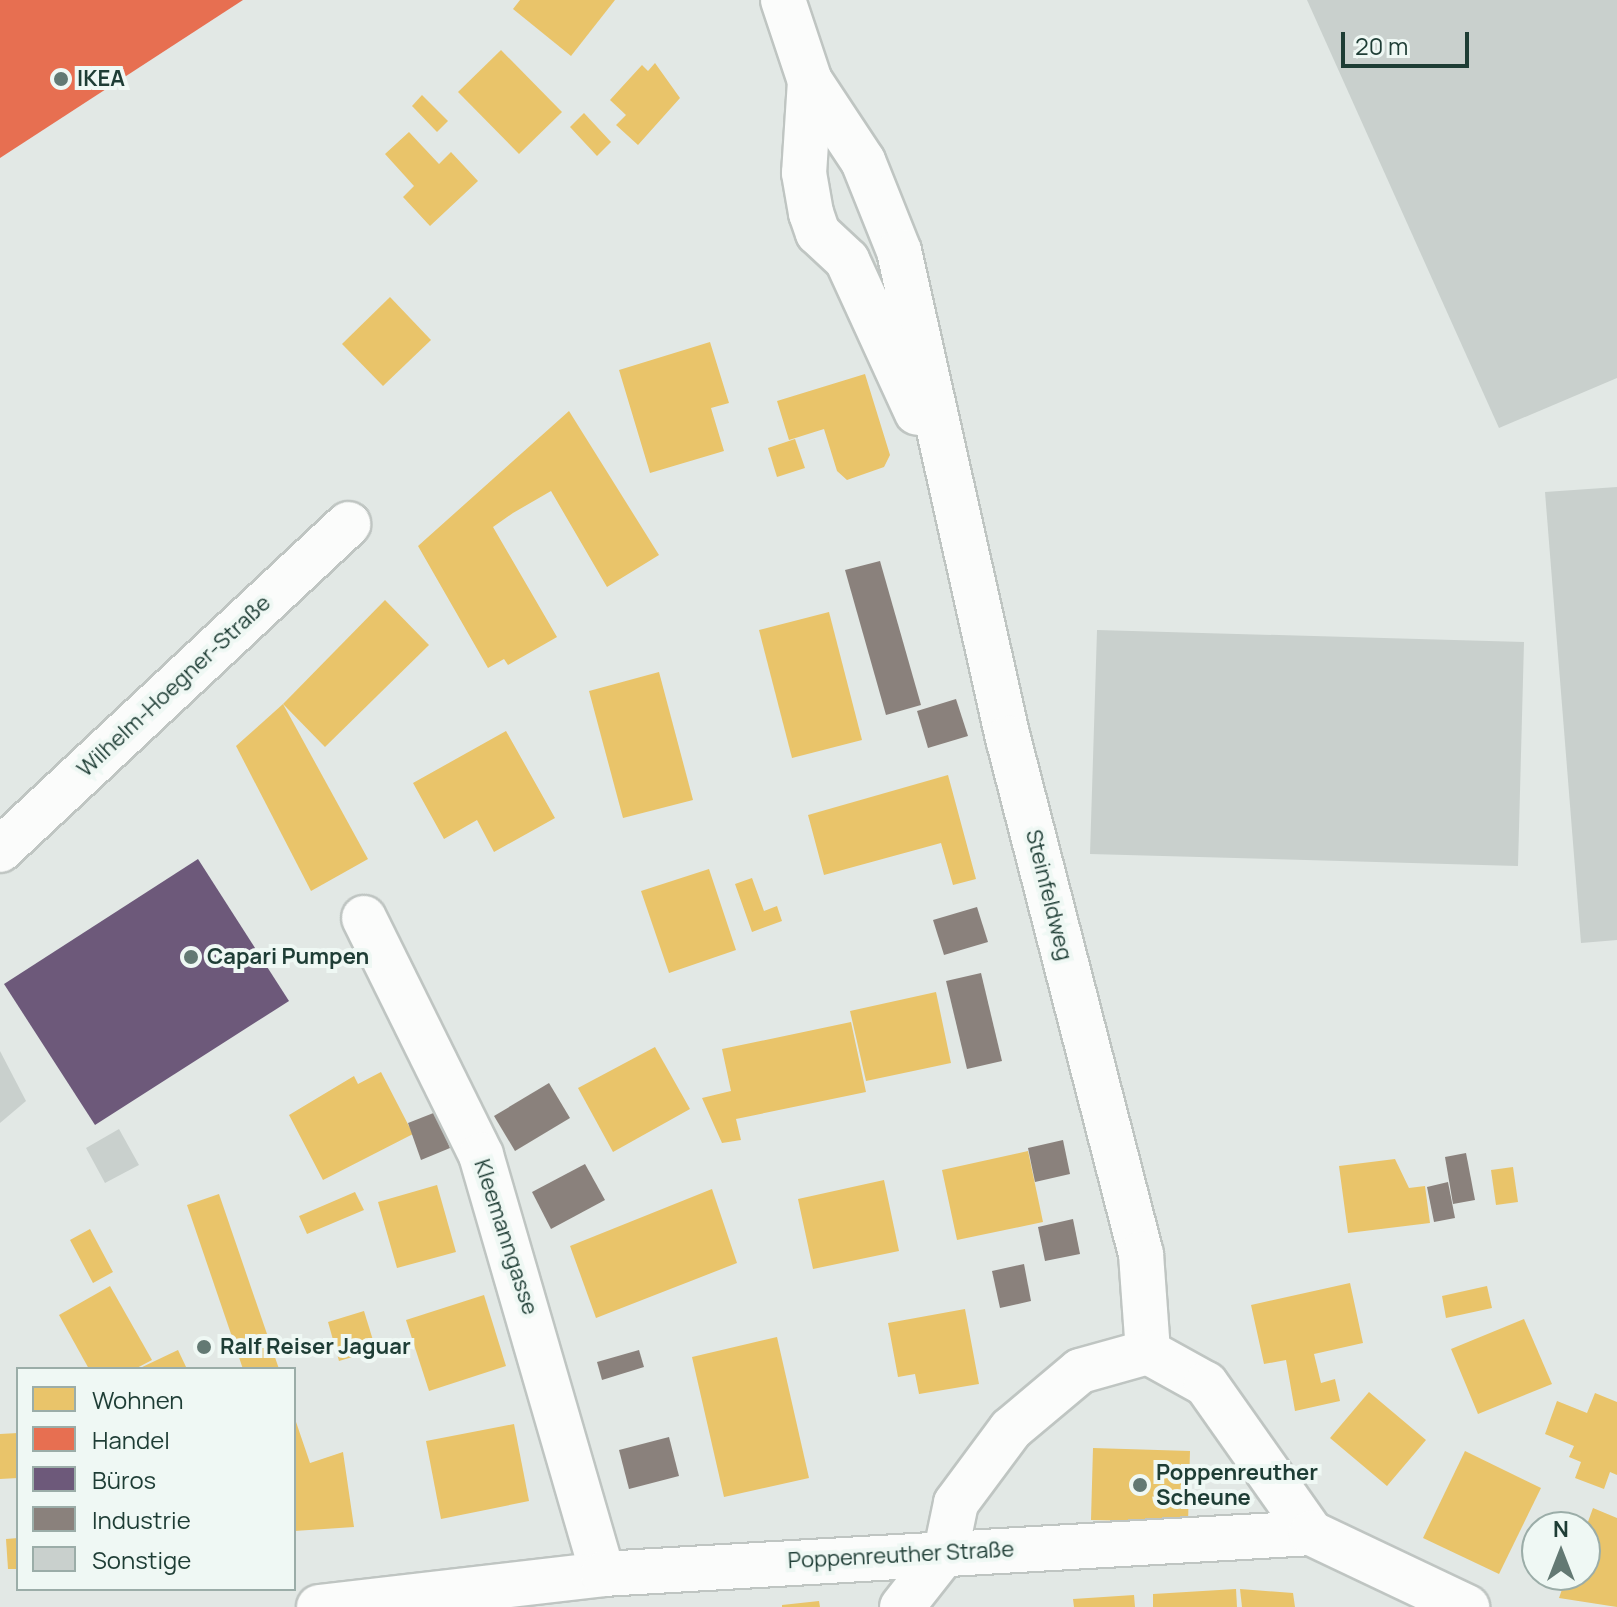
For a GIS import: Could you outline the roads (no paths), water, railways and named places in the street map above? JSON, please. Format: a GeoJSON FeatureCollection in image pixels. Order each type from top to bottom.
{"type":"FeatureCollection","features":[{"type":"Feature","properties":{"kind":"street","name":"Steinfeldweg"},"geometry":{"type":"LineString","coordinates":[[783,0],[810,81],[863,161],[899,251],[940,440],[1141,1254],[1148,1352]]}},
{"type":"Feature","properties":{"kind":"street","name":"Steinfeldweg"},"geometry":{"type":"LineString","coordinates":[[810,81],[804,173],[818,233],[847,260],[910,400],[940,440]]}},
{"type":"Feature","properties":{"kind":"street","name":"Wilhelm-Hoegner-Straße"},"geometry":{"type":"LineString","coordinates":[[0,850],[333,538]]}},
{"type":"Feature","properties":{"kind":"street","name":"Kleemanngasse"},"geometry":{"type":"LineString","coordinates":[[364,918],[481,1155],[603,1574]]}},
{"type":"Feature","properties":{"kind":"street"},"geometry":{"type":"LineString","coordinates":[[902,1607],[946,1551],[956,1503],[1011,1429],[1080,1371],[1148,1352],[1206,1384],[1311,1533]]}},
{"type":"Feature","properties":{"kind":"street","name":"Poppenreuther Straße"},"geometry":{"type":"LineString","coordinates":[[319,1607],[603,1574],[946,1551],[1311,1533],[1467,1607]]}},
{"type":"Feature","properties":{"kind":"place","name":"IKEA"},"geometry":{"type":"Point","coordinates":[61,79]}},
{"type":"Feature","properties":{"kind":"place","name":"Capari Pumpen"},"geometry":{"type":"Point","coordinates":[191,957]}},
{"type":"Feature","properties":{"kind":"place","name":"Ralf Reiser Jaguar"},"geometry":{"type":"Point","coordinates":[204,1347]}},
{"type":"Feature","properties":{"kind":"place","name":"Poppenreuther Scheune"},"geometry":{"type":"Point","coordinates":[1140,1485]}}]}
